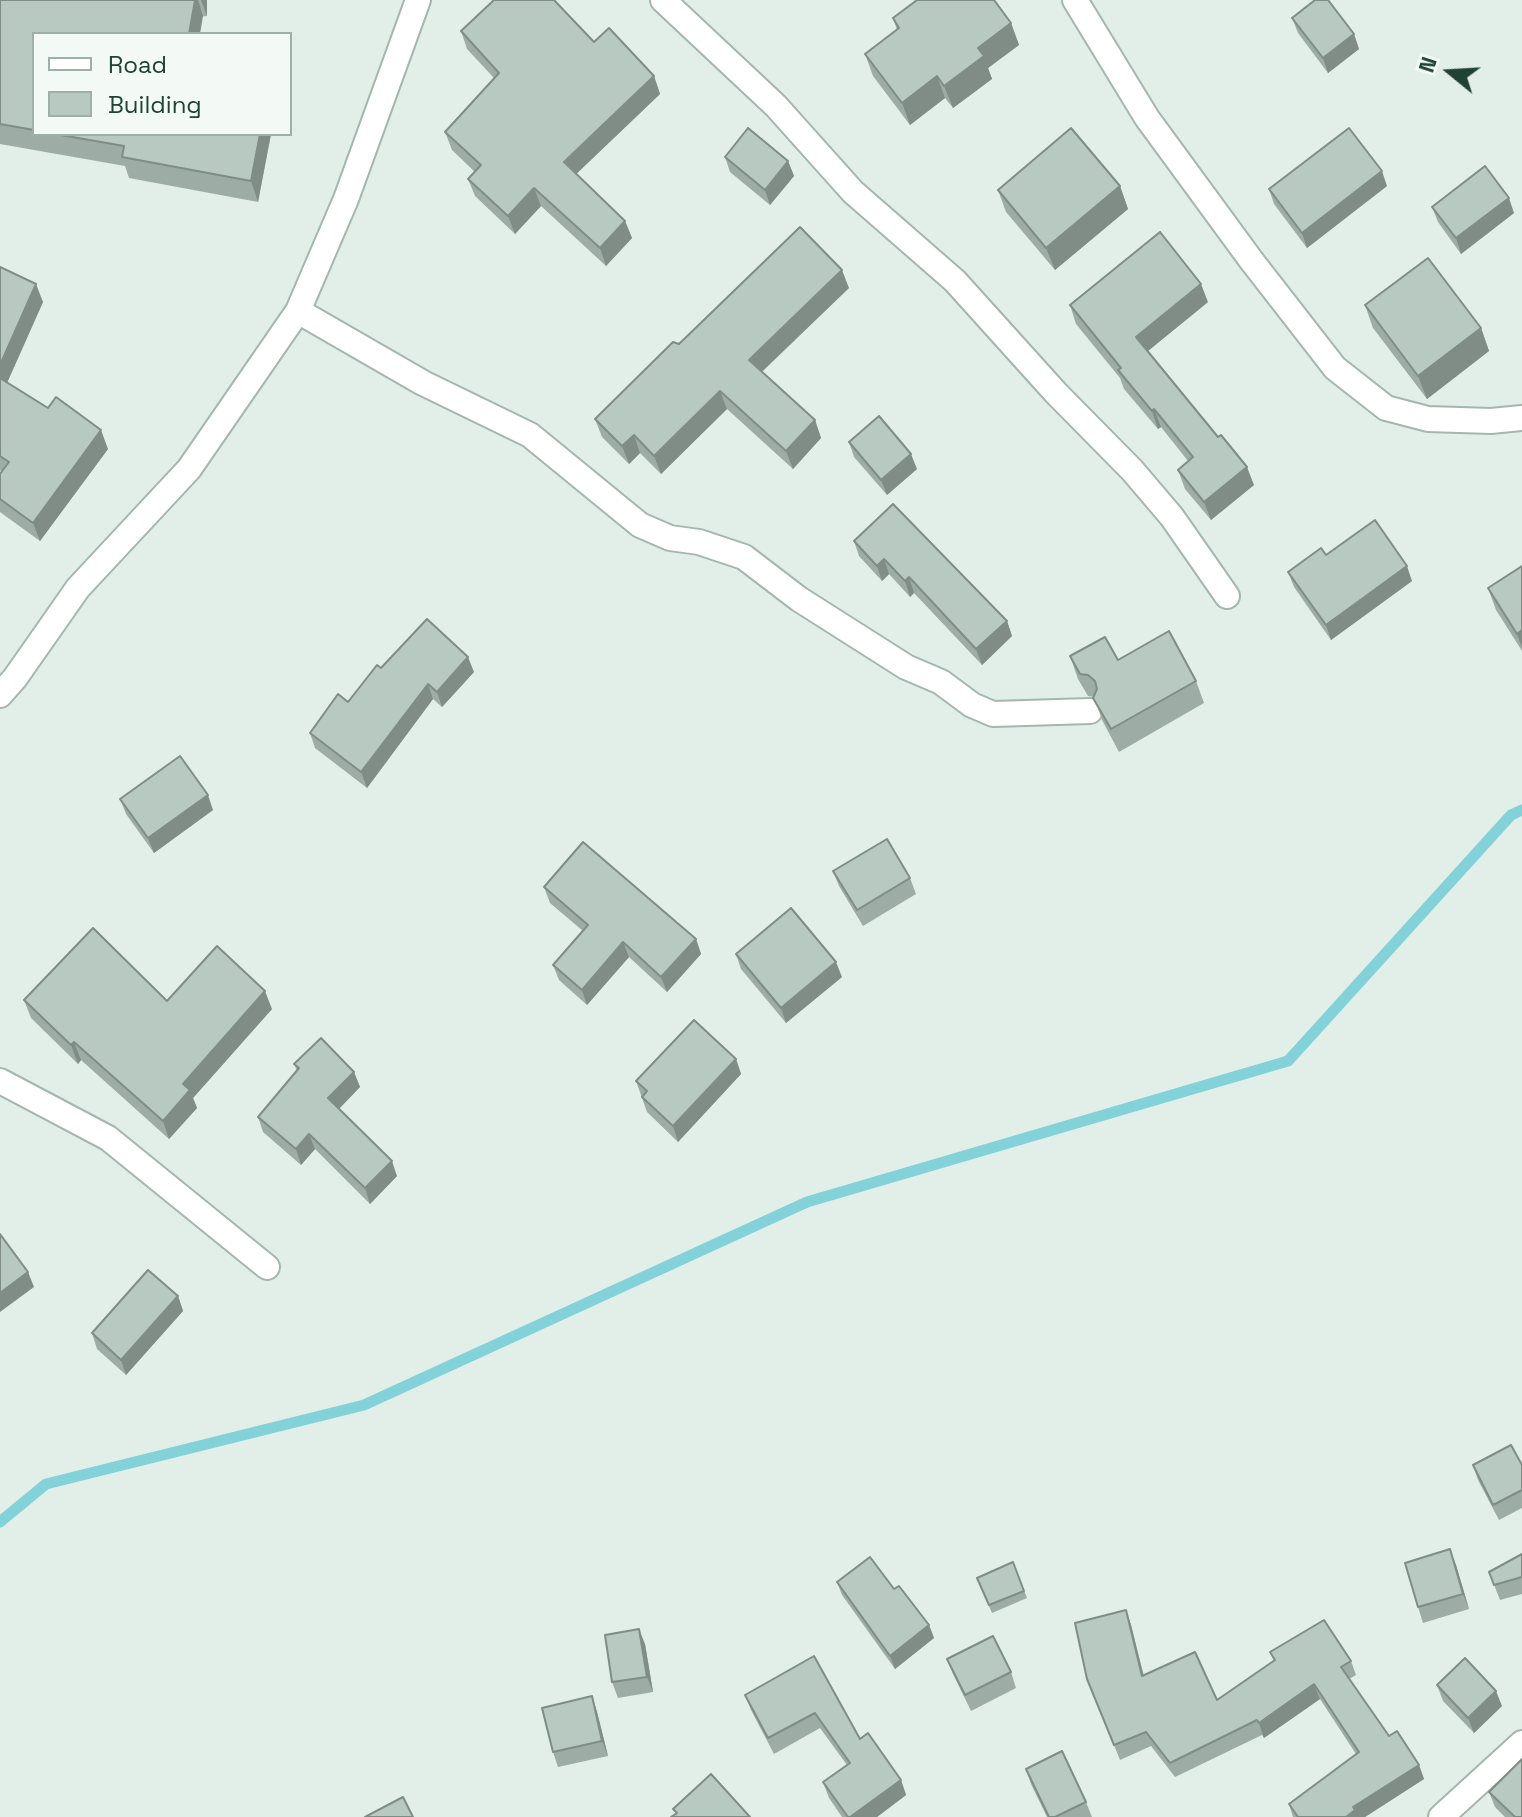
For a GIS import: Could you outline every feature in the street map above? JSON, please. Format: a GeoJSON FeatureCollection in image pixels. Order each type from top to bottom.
{"type":"FeatureCollection","features":[{"type":"Feature","properties":{"kind":"street"},"geometry":{"type":"LineString","coordinates":[[0,695],[78,588],[189,469],[298,311],[346,199],[418,0]]}},
{"type":"Feature","properties":{"kind":"street"},"geometry":{"type":"LineString","coordinates":[[663,0],[776,106],[853,192],[955,281],[1056,393],[1132,470],[1172,517],[1227,596]]}},
{"type":"Feature","properties":{"kind":"street"},"geometry":{"type":"LineString","coordinates":[[1075,0],[1147,118],[1335,368],[1386,408],[1400,412],[1428,419],[1491,421],[1522,418]]}},
{"type":"Feature","properties":{"kind":"street"},"geometry":{"type":"LineString","coordinates":[[298,311],[423,383],[530,435],[640,525],[670,538],[699,542],[744,557],[799,599],[906,667],[941,682],[972,705],[993,714],[1090,711]]}},
{"type":"Feature","properties":{"kind":"street"},"geometry":{"type":"LineString","coordinates":[[0,1081],[108,1138],[267,1267]]}},
{"type":"Feature","properties":{"kind":"street"},"geometry":{"type":"LineString","coordinates":[[1441,1817],[1522,1743]]}},
{"type":"Feature","properties":{"kind":"building"},"geometry":{"type":"Polygon","coordinates":[[[0,0],[195,0],[189,32],[32,32],[32,130],[0,124],[0,0]]]}},
{"type":"Feature","properties":{"kind":"building"},"geometry":{"type":"Polygon","coordinates":[[[494,0],[554,0],[594,42],[609,28],[654,76],[564,162],[625,221],[600,248],[534,188],[508,216],[468,179],[481,165],[445,132],[499,73],[461,31],[494,0]]]}},
{"type":"Feature","properties":{"kind":"building"},"geometry":{"type":"Polygon","coordinates":[[[917,0],[994,0],[1011,23],[978,48],[984,56],[944,86],[937,76],[902,103],[865,54],[899,28],[893,18],[917,0]]]}},
{"type":"Feature","properties":{"kind":"building"},"geometry":{"type":"Polygon","coordinates":[[[1315,0],[1328,0],[1354,34],[1323,58],[1292,18],[1315,0]]]}},
{"type":"Feature","properties":{"kind":"building"},"geometry":{"type":"Polygon","coordinates":[[[748,128],[788,161],[765,190],[725,157],[748,128]]]}},
{"type":"Feature","properties":{"kind":"building"},"geometry":{"type":"Polygon","coordinates":[[[1071,128],[1120,186],[1046,248],[998,190],[1071,128]]]}},
{"type":"Feature","properties":{"kind":"building"},"geometry":{"type":"Polygon","coordinates":[[[1349,128],[1382,171],[1302,233],[1269,189],[1349,128]]]}},
{"type":"Feature","properties":{"kind":"building"},"geometry":{"type":"Polygon","coordinates":[[[66,136],[260,136],[251,181],[122,157],[124,146],[66,136]]]}},
{"type":"Feature","properties":{"kind":"building"},"geometry":{"type":"Polygon","coordinates":[[[1485,166],[1509,198],[1456,238],[1432,207],[1485,166]]]}},
{"type":"Feature","properties":{"kind":"building"},"geometry":{"type":"Polygon","coordinates":[[[800,227],[842,270],[749,360],[815,420],[786,451],[720,391],[654,456],[634,435],[622,446],[595,419],[673,342],[679,344],[800,227]]]}},
{"type":"Feature","properties":{"kind":"building"},"geometry":{"type":"Polygon","coordinates":[[[1160,232],[1201,284],[1136,337],[1218,437],[1221,435],[1247,467],[1204,502],[1178,470],[1193,457],[1118,370],[1121,368],[1070,305],[1160,232]]]}},
{"type":"Feature","properties":{"kind":"building"},"geometry":{"type":"Polygon","coordinates":[[[1428,258],[1481,328],[1418,376],[1365,305],[1428,258]]]}},
{"type":"Feature","properties":{"kind":"building"},"geometry":{"type":"Polygon","coordinates":[[[0,267],[36,284],[0,365],[0,267]]]}},
{"type":"Feature","properties":{"kind":"building"},"geometry":{"type":"Polygon","coordinates":[[[0,378],[48,408],[56,397],[101,430],[33,523],[0,499],[0,474],[9,462],[0,456],[0,378]]]}},
{"type":"Feature","properties":{"kind":"building"},"geometry":{"type":"Polygon","coordinates":[[[879,416],[911,454],[881,480],[849,442],[879,416]]]}},
{"type":"Feature","properties":{"kind":"building"},"geometry":{"type":"Polygon","coordinates":[[[893,504],[1007,621],[976,649],[909,577],[905,581],[884,559],[877,566],[854,541],[893,504]]]}},
{"type":"Feature","properties":{"kind":"building"},"geometry":{"type":"Polygon","coordinates":[[[1375,520],[1407,566],[1326,625],[1288,572],[1321,548],[1326,555],[1375,520]]]}},
{"type":"Feature","properties":{"kind":"building"},"geometry":{"type":"Polygon","coordinates":[[[1522,566],[1522,630],[1517,634],[1488,588],[1522,566]]]}},
{"type":"Feature","properties":{"kind":"building"},"geometry":{"type":"Polygon","coordinates":[[[427,619],[468,657],[437,692],[428,684],[361,772],[310,733],[338,694],[348,702],[377,665],[381,668],[427,619]]]}},
{"type":"Feature","properties":{"kind":"building"},"geometry":{"type":"Polygon","coordinates":[[[1169,631],[1196,681],[1111,729],[1093,698],[1097,689],[1095,681],[1088,675],[1080,674],[1070,656],[1105,637],[1118,660],[1169,631]]]}},
{"type":"Feature","properties":{"kind":"building"},"geometry":{"type":"Polygon","coordinates":[[[180,756],[208,795],[148,838],[120,799],[180,756]]]}},
{"type":"Feature","properties":{"kind":"building"},"geometry":{"type":"Polygon","coordinates":[[[887,839],[910,878],[857,910],[833,871],[887,839]]]}},
{"type":"Feature","properties":{"kind":"building"},"geometry":{"type":"Polygon","coordinates":[[[583,842],[696,939],[661,977],[623,942],[582,990],[553,965],[588,925],[544,887],[583,842]]]}},
{"type":"Feature","properties":{"kind":"building"},"geometry":{"type":"Polygon","coordinates":[[[791,908],[836,962],[781,1008],[736,954],[791,908]]]}},
{"type":"Feature","properties":{"kind":"building"},"geometry":{"type":"Polygon","coordinates":[[[93,928],[167,1001],[217,946],[265,991],[183,1084],[190,1090],[163,1121],[74,1042],[71,1045],[24,1000],[93,928]]]}},
{"type":"Feature","properties":{"kind":"building"},"geometry":{"type":"Polygon","coordinates":[[[694,1020],[736,1059],[673,1126],[642,1097],[647,1091],[636,1081],[694,1020]]]}},
{"type":"Feature","properties":{"kind":"building"},"geometry":{"type":"Polygon","coordinates":[[[321,1038],[354,1072],[328,1098],[392,1161],[365,1188],[309,1134],[296,1149],[258,1117],[299,1068],[294,1064],[321,1038]]]}},
{"type":"Feature","properties":{"kind":"building"},"geometry":{"type":"Polygon","coordinates":[[[0,1234],[28,1272],[0,1293],[0,1234]]]}},
{"type":"Feature","properties":{"kind":"building"},"geometry":{"type":"Polygon","coordinates":[[[148,1270],[178,1296],[121,1360],[92,1333],[148,1270]]]}},
{"type":"Feature","properties":{"kind":"building"},"geometry":{"type":"Polygon","coordinates":[[[1511,1445],[1522,1465],[1522,1490],[1493,1505],[1473,1465],[1511,1445]]]}},
{"type":"Feature","properties":{"kind":"building"},"geometry":{"type":"Polygon","coordinates":[[[1450,1549],[1463,1594],[1418,1607],[1405,1563],[1450,1549]]]}},
{"type":"Feature","properties":{"kind":"building"},"geometry":{"type":"Polygon","coordinates":[[[1522,1554],[1522,1577],[1494,1585],[1489,1572],[1522,1554]]]}},
{"type":"Feature","properties":{"kind":"building"},"geometry":{"type":"Polygon","coordinates":[[[870,1557],[894,1589],[899,1586],[929,1625],[890,1656],[837,1582],[870,1557]]]}},
{"type":"Feature","properties":{"kind":"building"},"geometry":{"type":"Polygon","coordinates":[[[1013,1562],[1024,1591],[989,1605],[977,1578],[1013,1562]]]}},
{"type":"Feature","properties":{"kind":"building"},"geometry":{"type":"Polygon","coordinates":[[[1126,1610],[1142,1676],[1195,1652],[1217,1700],[1275,1660],[1270,1652],[1324,1620],[1351,1661],[1341,1667],[1389,1736],[1397,1731],[1419,1765],[1353,1807],[1355,1810],[1346,1817],[1298,1817],[1289,1804],[1359,1752],[1314,1684],[1259,1723],[1257,1720],[1170,1763],[1146,1732],[1114,1745],[1087,1679],[1075,1623],[1126,1610]]]}},
{"type":"Feature","properties":{"kind":"building"},"geometry":{"type":"Polygon","coordinates":[[[639,1629],[647,1677],[612,1682],[605,1635],[639,1629]]]}},
{"type":"Feature","properties":{"kind":"building"},"geometry":{"type":"Polygon","coordinates":[[[993,1636],[1011,1672],[965,1695],[947,1659],[993,1636]]]}},
{"type":"Feature","properties":{"kind":"building"},"geometry":{"type":"Polygon","coordinates":[[[814,1656],[860,1739],[868,1733],[901,1780],[850,1817],[823,1782],[850,1763],[815,1713],[768,1738],[745,1695],[814,1656]]]}},
{"type":"Feature","properties":{"kind":"building"},"geometry":{"type":"Polygon","coordinates":[[[1465,1658],[1496,1691],[1468,1718],[1437,1685],[1465,1658]]]}},
{"type":"Feature","properties":{"kind":"building"},"geometry":{"type":"Polygon","coordinates":[[[592,1696],[602,1741],[553,1752],[542,1708],[592,1696]]]}},
{"type":"Feature","properties":{"kind":"building"},"geometry":{"type":"Polygon","coordinates":[[[1062,1751],[1086,1802],[1049,1817],[1026,1769],[1062,1751]]]}},
{"type":"Feature","properties":{"kind":"building"},"geometry":{"type":"Polygon","coordinates":[[[1522,1759],[1522,1817],[1515,1817],[1489,1792],[1522,1759]]]}},
{"type":"Feature","properties":{"kind":"building"},"geometry":{"type":"Polygon","coordinates":[[[711,1774],[750,1817],[671,1817],[677,1813],[673,1809],[711,1774]]]}},
{"type":"Feature","properties":{"kind":"building"},"geometry":{"type":"Polygon","coordinates":[[[403,1797],[413,1817],[365,1817],[403,1797]]]}},
{"type":"Feature","properties":{"kind":"waterway"},"geometry":{"type":"LineString","coordinates":[[0,1522],[46,1484],[364,1405],[807,1202],[1288,1061],[1511,815],[1522,810]]}}]}
